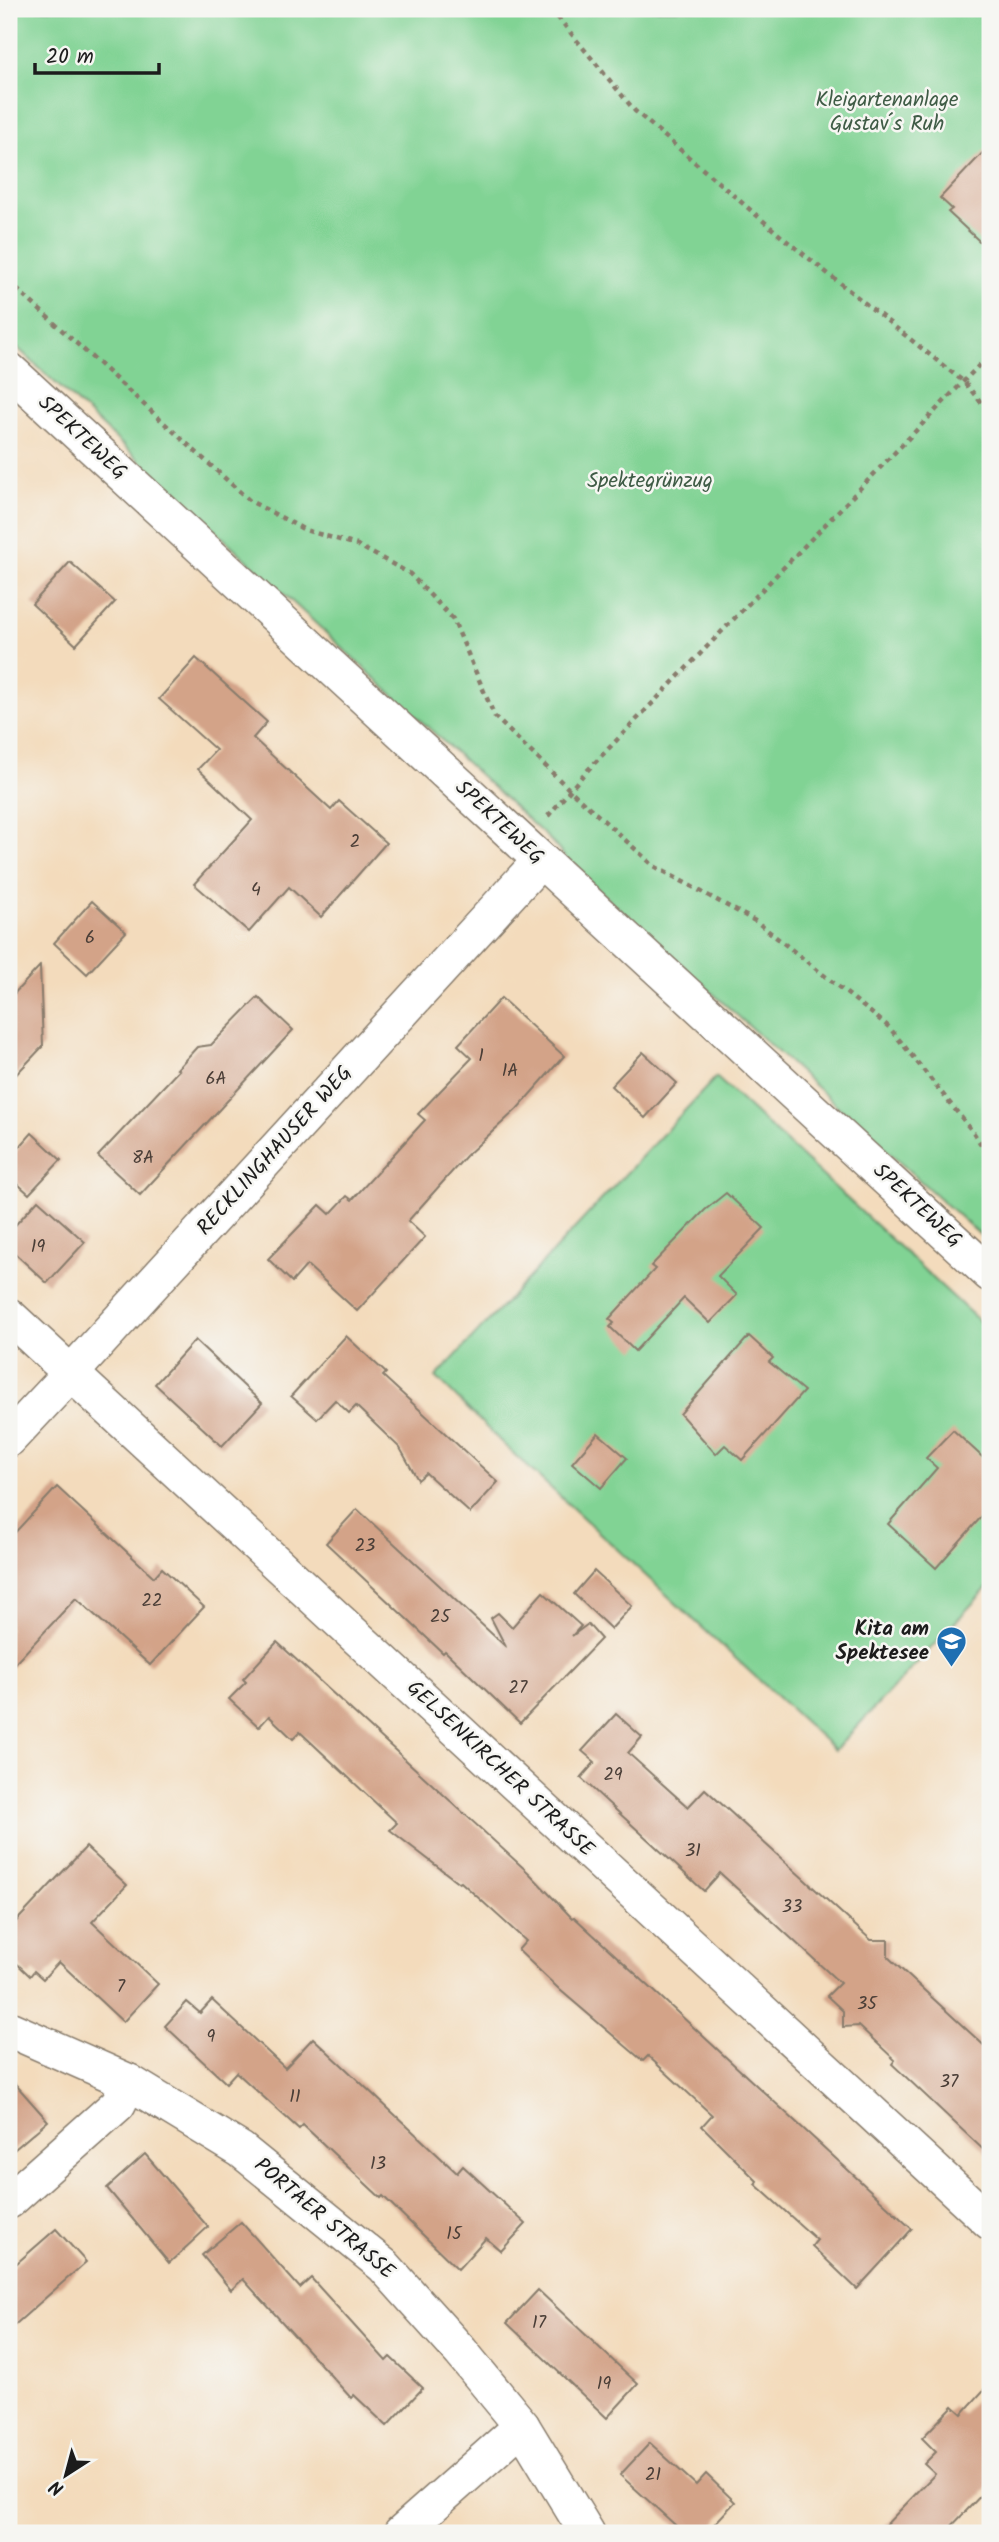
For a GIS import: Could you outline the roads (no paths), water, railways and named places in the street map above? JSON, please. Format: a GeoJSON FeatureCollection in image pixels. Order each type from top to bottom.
{"type":"FeatureCollection","features":[{"type":"Feature","properties":{"kind":"street","name":"SPEKTEWEG"},"geometry":{"type":"LineString","coordinates":[[9,370],[990,1274]]}},
{"type":"Feature","properties":{"kind":"street","name":"RECKLINGHAUSER WEG"},"geometry":{"type":"LineString","coordinates":[[9,1439],[540,861]]}},
{"type":"Feature","properties":{"kind":"street","name":"GELSENKIRCHER STRASSE"},"geometry":{"type":"LineString","coordinates":[[9,1316],[990,2222]]}},
{"type":"Feature","properties":{"kind":"street","name":"PORTAER STRASSE"},"geometry":{"type":"LineString","coordinates":[[9,2029],[129,2082],[241,2150],[384,2266],[523,2426],[587,2533]]}},
{"type":"Feature","properties":{"kind":"street"},"geometry":{"type":"LineString","coordinates":[[9,2201],[118,2104],[129,2082]]}},
{"type":"Feature","properties":{"kind":"street"},"geometry":{"type":"LineString","coordinates":[[401,2533],[523,2426]]}},
{"type":"Feature","properties":{"kind":"place","name":"Kita am Spektesee"},"geometry":{"type":"Point","coordinates":[952,1668]}},
{"type":"Feature","properties":{"kind":"park label","name":"Kleigartenanlage Gustav´s Ruh"},"geometry":{"type":"Point","coordinates":[887,112]}},
{"type":"Feature","properties":{"kind":"park label","name":"Spektegrünzug"},"geometry":{"type":"Point","coordinates":[650,481]}}]}
